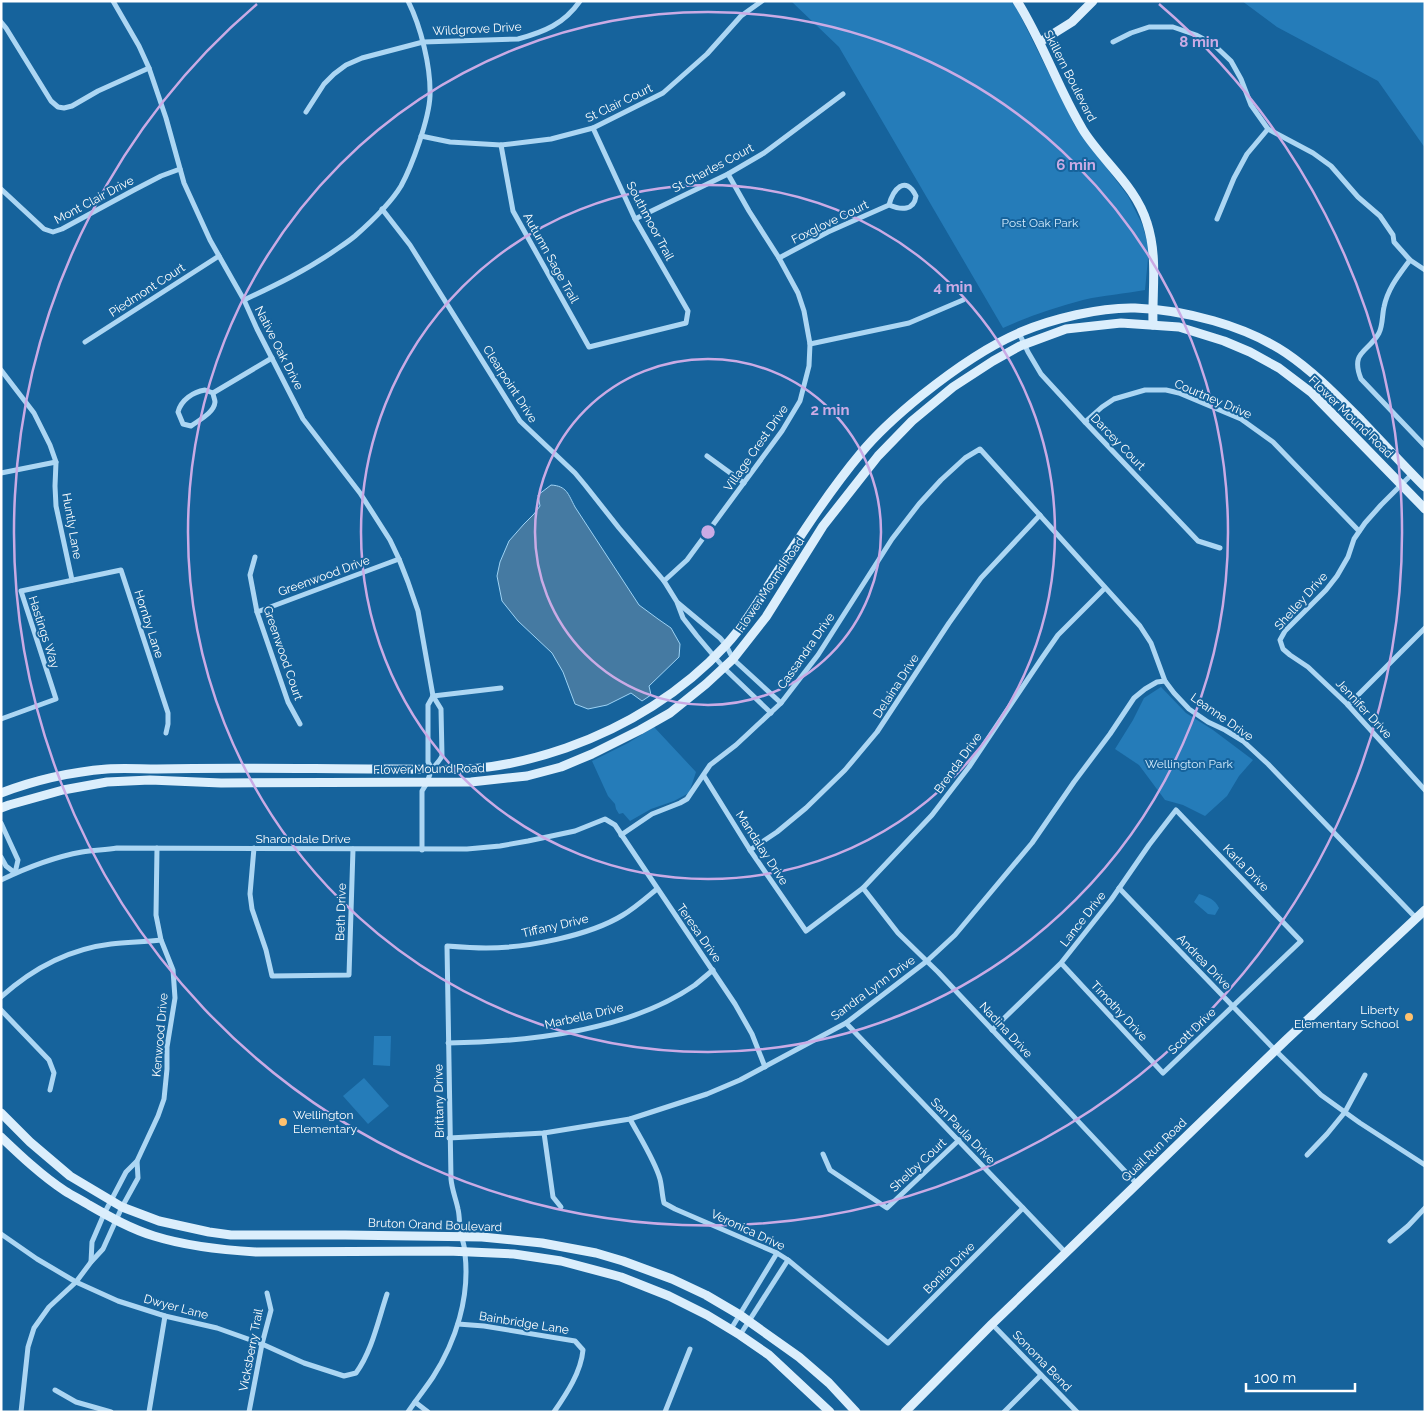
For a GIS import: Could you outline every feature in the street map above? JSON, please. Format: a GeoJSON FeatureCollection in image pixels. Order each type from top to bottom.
{"type":"FeatureCollection","features":[{"type":"Feature","properties":{"kind":"main road","name":"Skillern Boulevard"},"geometry":{"type":"LineString","coordinates":[[1017,1],[1040,42],[1084,131],[1136,198],[1147,222],[1153,247],[1153,325]]}},
{"type":"Feature","properties":{"kind":"main road"},"geometry":{"type":"LineString","coordinates":[[1040,42],[1072,22],[1093,1]]}},
{"type":"Feature","properties":{"kind":"main road","name":"Flower Mound Road"},"geometry":{"type":"LineString","coordinates":[[1,793],[28,783],[64,774],[108,769],[466,769],[521,762],[544,756],[599,736],[639,716],[675,691],[726,645],[747,618],[830,492],[864,449],[901,412],[939,381],[978,354],[1019,333],[1048,322],[1098,311],[1134,308],[1182,313],[1214,321],[1258,337],[1304,366],[1326,384],[1425,487]]}},
{"type":"Feature","properties":{"kind":"main road","name":"Flower Mound Road"},"geometry":{"type":"LineString","coordinates":[[1,808],[63,790],[107,782],[150,780],[220,783],[428,784],[471,782],[527,776],[562,767],[592,754],[670,713],[733,659],[766,617],[823,526],[878,456],[912,421],[953,387],[993,361],[1024,344],[1066,329],[1121,323],[1179,327],[1224,341],[1250,352],[1279,368],[1312,394],[1425,509]]}},
{"type":"Feature","properties":{"kind":"main road","name":"Quail Run Road"},"geometry":{"type":"LineString","coordinates":[[905,1412],[992,1324],[1275,1050],[1425,910]]}},
{"type":"Feature","properties":{"kind":"main road","name":"Bruton Orand Boulevard"},"geometry":{"type":"LineString","coordinates":[[1,1112],[30,1142],[70,1176],[122,1207],[159,1221],[231,1235],[461,1236],[542,1242],[605,1256],[672,1279],[706,1295],[740,1315],[799,1357],[856,1412]]}},
{"type":"Feature","properties":{"kind":"main road","name":"Bruton Orand Boulevard"},"geometry":{"type":"LineString","coordinates":[[1,1137],[44,1176],[66,1192],[136,1230],[178,1242],[256,1252],[448,1251],[514,1254],[561,1261],[621,1277],[675,1299],[731,1329],[769,1355],[830,1412]]}},
{"type":"Feature","properties":{"kind":"street","name":"Native Oak Drive"},"geometry":{"type":"LineString","coordinates":[[113,1],[139,46],[149,68],[192,202],[244,300],[256,329],[303,419],[360,493],[390,540],[408,582],[418,611],[433,696],[440,709],[442,756],[432,769],[428,784],[422,791],[422,850]]}},
{"type":"Feature","properties":{"kind":"street"},"geometry":{"type":"LineString","coordinates":[[244,300],[294,276],[326,257],[354,237],[382,210],[401,185],[421,136],[430,95],[423,42],[408,1]]}},
{"type":"Feature","properties":{"kind":"street","name":"Wildgrove Drive"},"geometry":{"type":"LineString","coordinates":[[306,112],[324,84],[334,74],[346,65],[362,58],[423,42],[518,39],[533,35],[562,22],[580,1]]}},
{"type":"Feature","properties":{"kind":"street","name":"St Clair Court"},"geometry":{"type":"LineString","coordinates":[[421,136],[450,142],[502,145],[551,139],[593,128],[663,93],[707,54],[741,16],[762,1]]}},
{"type":"Feature","properties":{"kind":"street"},"geometry":{"type":"LineString","coordinates":[[1,22],[51,101],[58,107],[72,106],[98,91],[149,68]]}},
{"type":"Feature","properties":{"kind":"street"},"geometry":{"type":"LineString","coordinates":[[1113,42],[1131,32],[1149,27],[1173,27],[1196,35],[1213,44],[1231,61],[1242,79],[1251,105],[1268,129],[1312,152],[1331,166],[1358,197],[1380,216],[1393,235],[1394,242],[1410,260],[1425,270]]}},
{"type":"Feature","properties":{"kind":"street","name":"St Charles Court"},"geometry":{"type":"LineString","coordinates":[[636,220],[728,174],[764,153],[844,94]]}},
{"type":"Feature","properties":{"kind":"street","name":"Southmoor Trail"},"geometry":{"type":"LineString","coordinates":[[593,128],[636,220],[688,311],[686,323]]}},
{"type":"Feature","properties":{"kind":"street"},"geometry":{"type":"LineString","coordinates":[[1217,219],[1246,154],[1268,129]]}},
{"type":"Feature","properties":{"kind":"street","name":"Autumn Sage Trail"},"geometry":{"type":"LineString","coordinates":[[502,145],[513,211],[589,347],[686,323]]}},
{"type":"Feature","properties":{"kind":"street","name":"Mont Clair Drive"},"geometry":{"type":"LineString","coordinates":[[1,189],[44,229],[53,232],[154,180],[180,169]]}},
{"type":"Feature","properties":{"kind":"street","name":"Village Crest Drive"},"geometry":{"type":"LineString","coordinates":[[664,581],[686,560],[782,431],[800,401],[809,366],[810,344],[804,310],[798,293],[728,174]]}},
{"type":"Feature","properties":{"kind":"street","name":"Foxglove Court"},"geometry":{"type":"LineString","coordinates":[[779,258],[828,232],[889,205],[896,189],[901,186],[911,187],[916,196],[916,201],[906,209],[898,209],[889,205]]}},
{"type":"Feature","properties":{"kind":"street","name":"Clearpoint Drive"},"geometry":{"type":"LineString","coordinates":[[382,210],[410,245],[520,421],[575,473],[664,581],[677,602],[683,618],[724,668],[771,713]]}},
{"type":"Feature","properties":{"kind":"street","name":"Piedmont Court"},"geometry":{"type":"LineString","coordinates":[[85,342],[219,256]]}},
{"type":"Feature","properties":{"kind":"street"},"geometry":{"type":"LineString","coordinates":[[1410,260],[1392,283],[1384,305],[1379,332],[1372,343],[1360,355],[1357,366],[1361,379],[1425,446]]}},
{"type":"Feature","properties":{"kind":"street"},"geometry":{"type":"LineString","coordinates":[[810,344],[909,323],[963,300]]}},
{"type":"Feature","properties":{"kind":"street","name":"Darcey Court"},"geometry":{"type":"LineString","coordinates":[[1019,333],[1041,374],[1085,422],[1198,540],[1220,548]]}},
{"type":"Feature","properties":{"kind":"street"},"geometry":{"type":"LineString","coordinates":[[213,393],[272,358]]}},
{"type":"Feature","properties":{"kind":"street","name":"Huntly Lane"},"geometry":{"type":"LineString","coordinates":[[1,370],[34,413],[47,437],[56,462],[56,506],[72,580]]}},
{"type":"Feature","properties":{"kind":"street"},"geometry":{"type":"LineString","coordinates":[[205,390],[213,393],[215,402],[208,414],[191,426],[183,424],[178,412],[183,402],[198,391],[205,390]]}},
{"type":"Feature","properties":{"kind":"street","name":"Courtney Drive"},"geometry":{"type":"LineString","coordinates":[[1085,422],[1114,399],[1133,393],[1145,390],[1166,390],[1179,393],[1241,419],[1257,429],[1273,442],[1359,531]]}},
{"type":"Feature","properties":{"kind":"street","name":"Leanne Drive"},"geometry":{"type":"LineString","coordinates":[[980,449],[1140,626],[1152,642],[1165,681],[1174,693],[1189,709],[1243,741],[1268,764],[1416,918]]}},
{"type":"Feature","properties":{"kind":"street","name":"Cassandra Drive"},"geometry":{"type":"LineString","coordinates":[[621,834],[652,814],[688,799],[710,764],[736,745],[781,703],[818,655],[892,539],[941,480],[965,458],[980,449]]}},
{"type":"Feature","properties":{"kind":"street"},"geometry":{"type":"LineString","coordinates":[[707,456],[744,483]]}},
{"type":"Feature","properties":{"kind":"street"},"geometry":{"type":"LineString","coordinates":[[1,473],[56,462]]}},
{"type":"Feature","properties":{"kind":"street","name":"Shelley Drive"},"geometry":{"type":"LineString","coordinates":[[1283,649],[1280,640],[1285,631],[1326,590],[1348,557],[1359,531],[1381,504],[1412,474]]}},
{"type":"Feature","properties":{"kind":"street","name":"Delaina Drive"},"geometry":{"type":"LineString","coordinates":[[750,850],[799,814],[845,770],[877,732],[981,578],[1040,516]]}},
{"type":"Feature","properties":{"kind":"street","name":"Greenwood Court"},"geometry":{"type":"LineString","coordinates":[[255,557],[250,575],[257,612],[288,702],[300,724]]}},
{"type":"Feature","properties":{"kind":"street","name":"Greenwood Drive"},"geometry":{"type":"LineString","coordinates":[[257,612],[398,559]]}},
{"type":"Feature","properties":{"kind":"street","name":"Hornby Lane"},"geometry":{"type":"LineString","coordinates":[[72,580],[121,570],[168,713],[166,733]]}},
{"type":"Feature","properties":{"kind":"street","name":"Hastings Way"},"geometry":{"type":"LineString","coordinates":[[1,719],[56,699],[21,591],[72,580]]}},
{"type":"Feature","properties":{"kind":"street","name":"Brenda Drive"},"geometry":{"type":"LineString","coordinates":[[806,931],[863,888],[932,815],[969,768],[1058,636],[1105,588]]}},
{"type":"Feature","properties":{"kind":"street","name":"Clearpoint Drive"},"geometry":{"type":"LineString","coordinates":[[677,602],[720,638],[733,659],[781,703]]}},
{"type":"Feature","properties":{"kind":"street"},"geometry":{"type":"LineString","coordinates":[[1348,705],[1425,628]]}},
{"type":"Feature","properties":{"kind":"street","name":"Jennifer Drive"},"geometry":{"type":"LineString","coordinates":[[1283,649],[1308,667],[1348,705],[1425,790]]}},
{"type":"Feature","properties":{"kind":"street","name":"Sandra Lynn Drive"},"geometry":{"type":"LineString","coordinates":[[449,1138],[544,1134],[630,1119],[707,1094],[740,1080],[846,1023],[927,961],[954,935],[1032,843],[1134,698],[1145,688],[1165,681]]}},
{"type":"Feature","properties":{"kind":"street"},"geometry":{"type":"LineString","coordinates":[[433,696],[501,688]]}},
{"type":"Feature","properties":{"kind":"street","name":"Native Oak Drive"},"geometry":{"type":"LineString","coordinates":[[432,769],[428,762],[428,705],[433,696]]}},
{"type":"Feature","properties":{"kind":"street","name":"Mandalay Drive"},"geometry":{"type":"LineString","coordinates":[[704,776],[750,850],[806,931]]}},
{"type":"Feature","properties":{"kind":"street","name":"Lance Drive"},"geometry":{"type":"LineString","coordinates":[[992,1030],[1061,963],[1176,810]]}},
{"type":"Feature","properties":{"kind":"street","name":"Karla Drive"},"geometry":{"type":"LineString","coordinates":[[1176,810],[1301,941]]}},
{"type":"Feature","properties":{"kind":"street","name":"Teresa Drive"},"geometry":{"type":"LineString","coordinates":[[605,819],[615,825],[713,970],[752,1034],[766,1067]]}},
{"type":"Feature","properties":{"kind":"street","name":"Sharondale Drive"},"geometry":{"type":"LineString","coordinates":[[1,880],[48,861],[82,852],[117,848],[466,849],[500,846],[575,831],[605,819]]}},
{"type":"Feature","properties":{"kind":"street"},"geometry":{"type":"LineString","coordinates":[[1,823],[18,860],[15,873],[6,866],[1,857]]}},
{"type":"Feature","properties":{"kind":"street","name":"Kenwood Drive"},"geometry":{"type":"LineString","coordinates":[[90,1262],[92,1242],[104,1214],[126,1172],[137,1161],[164,1099],[167,1047],[175,998],[174,970],[161,940],[156,915],[157,848]]}},
{"type":"Feature","properties":{"kind":"street","name":"Beth Drive"},"geometry":{"type":"LineString","coordinates":[[254,848],[250,894],[252,909],[266,950],[272,976],[350,975],[353,849]]}},
{"type":"Feature","properties":{"kind":"street","name":"Nadina Drive"},"geometry":{"type":"LineString","coordinates":[[863,888],[898,933],[927,961],[1137,1184]]}},
{"type":"Feature","properties":{"kind":"street","name":"Andrea Drive"},"geometry":{"type":"LineString","coordinates":[[1119,888],[1232,1006],[1321,1095],[1425,1165]]}},
{"type":"Feature","properties":{"kind":"street","name":"Tiffany Drive"},"geometry":{"type":"LineString","coordinates":[[447,946],[487,948],[514,946],[570,936],[622,916],[657,889]]}},
{"type":"Feature","properties":{"kind":"street"},"geometry":{"type":"LineString","coordinates":[[1,997],[31,974],[65,956],[88,948],[111,944],[161,940]]}},
{"type":"Feature","properties":{"kind":"street","name":"Scott Drive"},"geometry":{"type":"LineString","coordinates":[[1163,1073],[1301,941]]}},
{"type":"Feature","properties":{"kind":"street","name":"Brittany Drive"},"geometry":{"type":"LineString","coordinates":[[408,1412],[433,1377],[449,1347],[464,1301],[467,1276],[466,1253],[461,1236],[457,1205],[452,1192],[451,1179],[447,946]]}},
{"type":"Feature","properties":{"kind":"street","name":"Timothy Drive"},"geometry":{"type":"LineString","coordinates":[[1061,963],[1163,1073]]}},
{"type":"Feature","properties":{"kind":"street","name":"Marbella Drive"},"geometry":{"type":"LineString","coordinates":[[448,1043],[488,1042],[590,1028],[631,1016],[668,1000],[695,984],[713,970]]}},
{"type":"Feature","properties":{"kind":"street"},"geometry":{"type":"LineString","coordinates":[[1,1010],[49,1060],[54,1073],[50,1090]]}},
{"type":"Feature","properties":{"kind":"street","name":"San Paula Drive"},"geometry":{"type":"LineString","coordinates":[[846,1023],[1066,1253]]}},
{"type":"Feature","properties":{"kind":"street"},"geometry":{"type":"LineString","coordinates":[[1307,1155],[1328,1134],[1345,1112],[1365,1075]]}},
{"type":"Feature","properties":{"kind":"street","name":"Veronica Drive"},"geometry":{"type":"LineString","coordinates":[[630,1119],[660,1179],[664,1203],[777,1253],[888,1343]]}},
{"type":"Feature","properties":{"kind":"street"},"geometry":{"type":"LineString","coordinates":[[544,1134],[553,1197],[561,1207]]}},
{"type":"Feature","properties":{"kind":"street","name":"Shelby Court"},"geometry":{"type":"LineString","coordinates":[[823,1154],[830,1170],[887,1208],[959,1140]]}},
{"type":"Feature","properties":{"kind":"street","name":"Kenwood Drive"},"geometry":{"type":"LineString","coordinates":[[21,1412],[28,1347],[34,1328],[49,1307],[76,1282],[90,1262],[103,1250],[122,1207],[138,1178],[137,1161]]}},
{"type":"Feature","properties":{"kind":"street","name":"Bonita Drive"},"geometry":{"type":"LineString","coordinates":[[888,1343],[1023,1208]]}},
{"type":"Feature","properties":{"kind":"street"},"geometry":{"type":"LineString","coordinates":[[1390,1241],[1425,1208]]}},
{"type":"Feature","properties":{"kind":"street","name":"Dwyer Lane"},"geometry":{"type":"LineString","coordinates":[[1,1234],[37,1259],[76,1282],[118,1301],[165,1316],[217,1328],[344,1376],[356,1373],[362,1364],[387,1294]]}},
{"type":"Feature","properties":{"kind":"street"},"geometry":{"type":"LineString","coordinates":[[731,1329],[777,1253]]}},
{"type":"Feature","properties":{"kind":"street"},"geometry":{"type":"LineString","coordinates":[[740,1335],[788,1260]]}},
{"type":"Feature","properties":{"kind":"street","name":"Vicksberry Trail"},"geometry":{"type":"LineString","coordinates":[[249,1412],[262,1344],[271,1310],[267,1292]]}},
{"type":"Feature","properties":{"kind":"street"},"geometry":{"type":"LineString","coordinates":[[149,1412],[165,1316]]}},
{"type":"Feature","properties":{"kind":"street","name":"Bainbridge Lane"},"geometry":{"type":"LineString","coordinates":[[458,1324],[484,1326],[575,1341],[583,1350],[582,1359],[567,1393],[554,1412]]}},
{"type":"Feature","properties":{"kind":"street","name":"Sonoma Bend"},"geometry":{"type":"LineString","coordinates":[[992,1324],[1077,1412]]}},
{"type":"Feature","properties":{"kind":"street"},"geometry":{"type":"LineString","coordinates":[[665,1412],[690,1348]]}},
{"type":"Feature","properties":{"kind":"street"},"geometry":{"type":"LineString","coordinates":[[1004,1412],[1041,1375]]}},
{"type":"Feature","properties":{"kind":"street"},"geometry":{"type":"LineString","coordinates":[[55,1390],[76,1402],[111,1412]]}},
{"type":"Feature","properties":{"kind":"street"},"geometry":{"type":"LineString","coordinates":[[414,1402],[428,1412]]}},
{"type":"Feature","properties":{"kind":"green space","name":"Post Oak Park"},"geometry":{"type":"Polygon","coordinates":[[[791,1],[1011,1],[1016,7],[1075,126],[1128,196],[1142,224],[1149,248],[1145,290],[1083,300],[1043,312],[1003,328],[839,47],[791,1]]]}},
{"type":"Feature","properties":{"kind":"green space"},"geometry":{"type":"Polygon","coordinates":[[[1242,1],[1425,1],[1425,148],[1378,81],[1277,27],[1242,1]]]}},
{"type":"Feature","properties":{"kind":"green space","name":"Wellington Park"},"geometry":{"type":"Polygon","coordinates":[[[1161,687],[1186,713],[1213,730],[1253,760],[1239,776],[1227,796],[1205,816],[1183,805],[1165,800],[1139,765],[1115,749],[1144,698],[1161,687]]]}},
{"type":"Feature","properties":{"kind":"green space"},"geometry":{"type":"Polygon","coordinates":[[[654,727],[696,772],[689,793],[674,801],[651,809],[630,821],[623,813],[619,814],[615,804],[608,796],[592,761],[628,743],[654,727]]]}},
{"type":"Feature","properties":{"kind":"green space"},"geometry":{"type":"Polygon","coordinates":[[[1199,894],[1215,902],[1219,908],[1215,915],[1208,914],[1194,902],[1199,894]]]}},
{"type":"Feature","properties":{"kind":"green space"},"geometry":{"type":"Polygon","coordinates":[[[374,1036],[391,1036],[390,1066],[373,1065],[374,1036]]]}},
{"type":"Feature","properties":{"kind":"green space"},"geometry":{"type":"Polygon","coordinates":[[[364,1078],[389,1106],[368,1124],[343,1096],[364,1078]]]}},
{"type":"Feature","properties":{"kind":"shaded area"},"geometry":{"type":"Polygon","coordinates":[[[551,485],[561,487],[569,495],[639,605],[671,628],[680,644],[679,657],[649,686],[651,695],[642,701],[631,693],[607,705],[588,709],[575,704],[563,672],[552,653],[518,621],[502,601],[497,576],[500,562],[509,541],[540,506],[538,495],[551,485]]]}},
{"type":"Feature","properties":{"kind":"place","name":"Liberty Elementary School"},"geometry":{"type":"Point","coordinates":[1409,1017]}},
{"type":"Feature","properties":{"kind":"place","name":"Wellington Elementary"},"geometry":{"type":"Point","coordinates":[283,1122]}}]}
